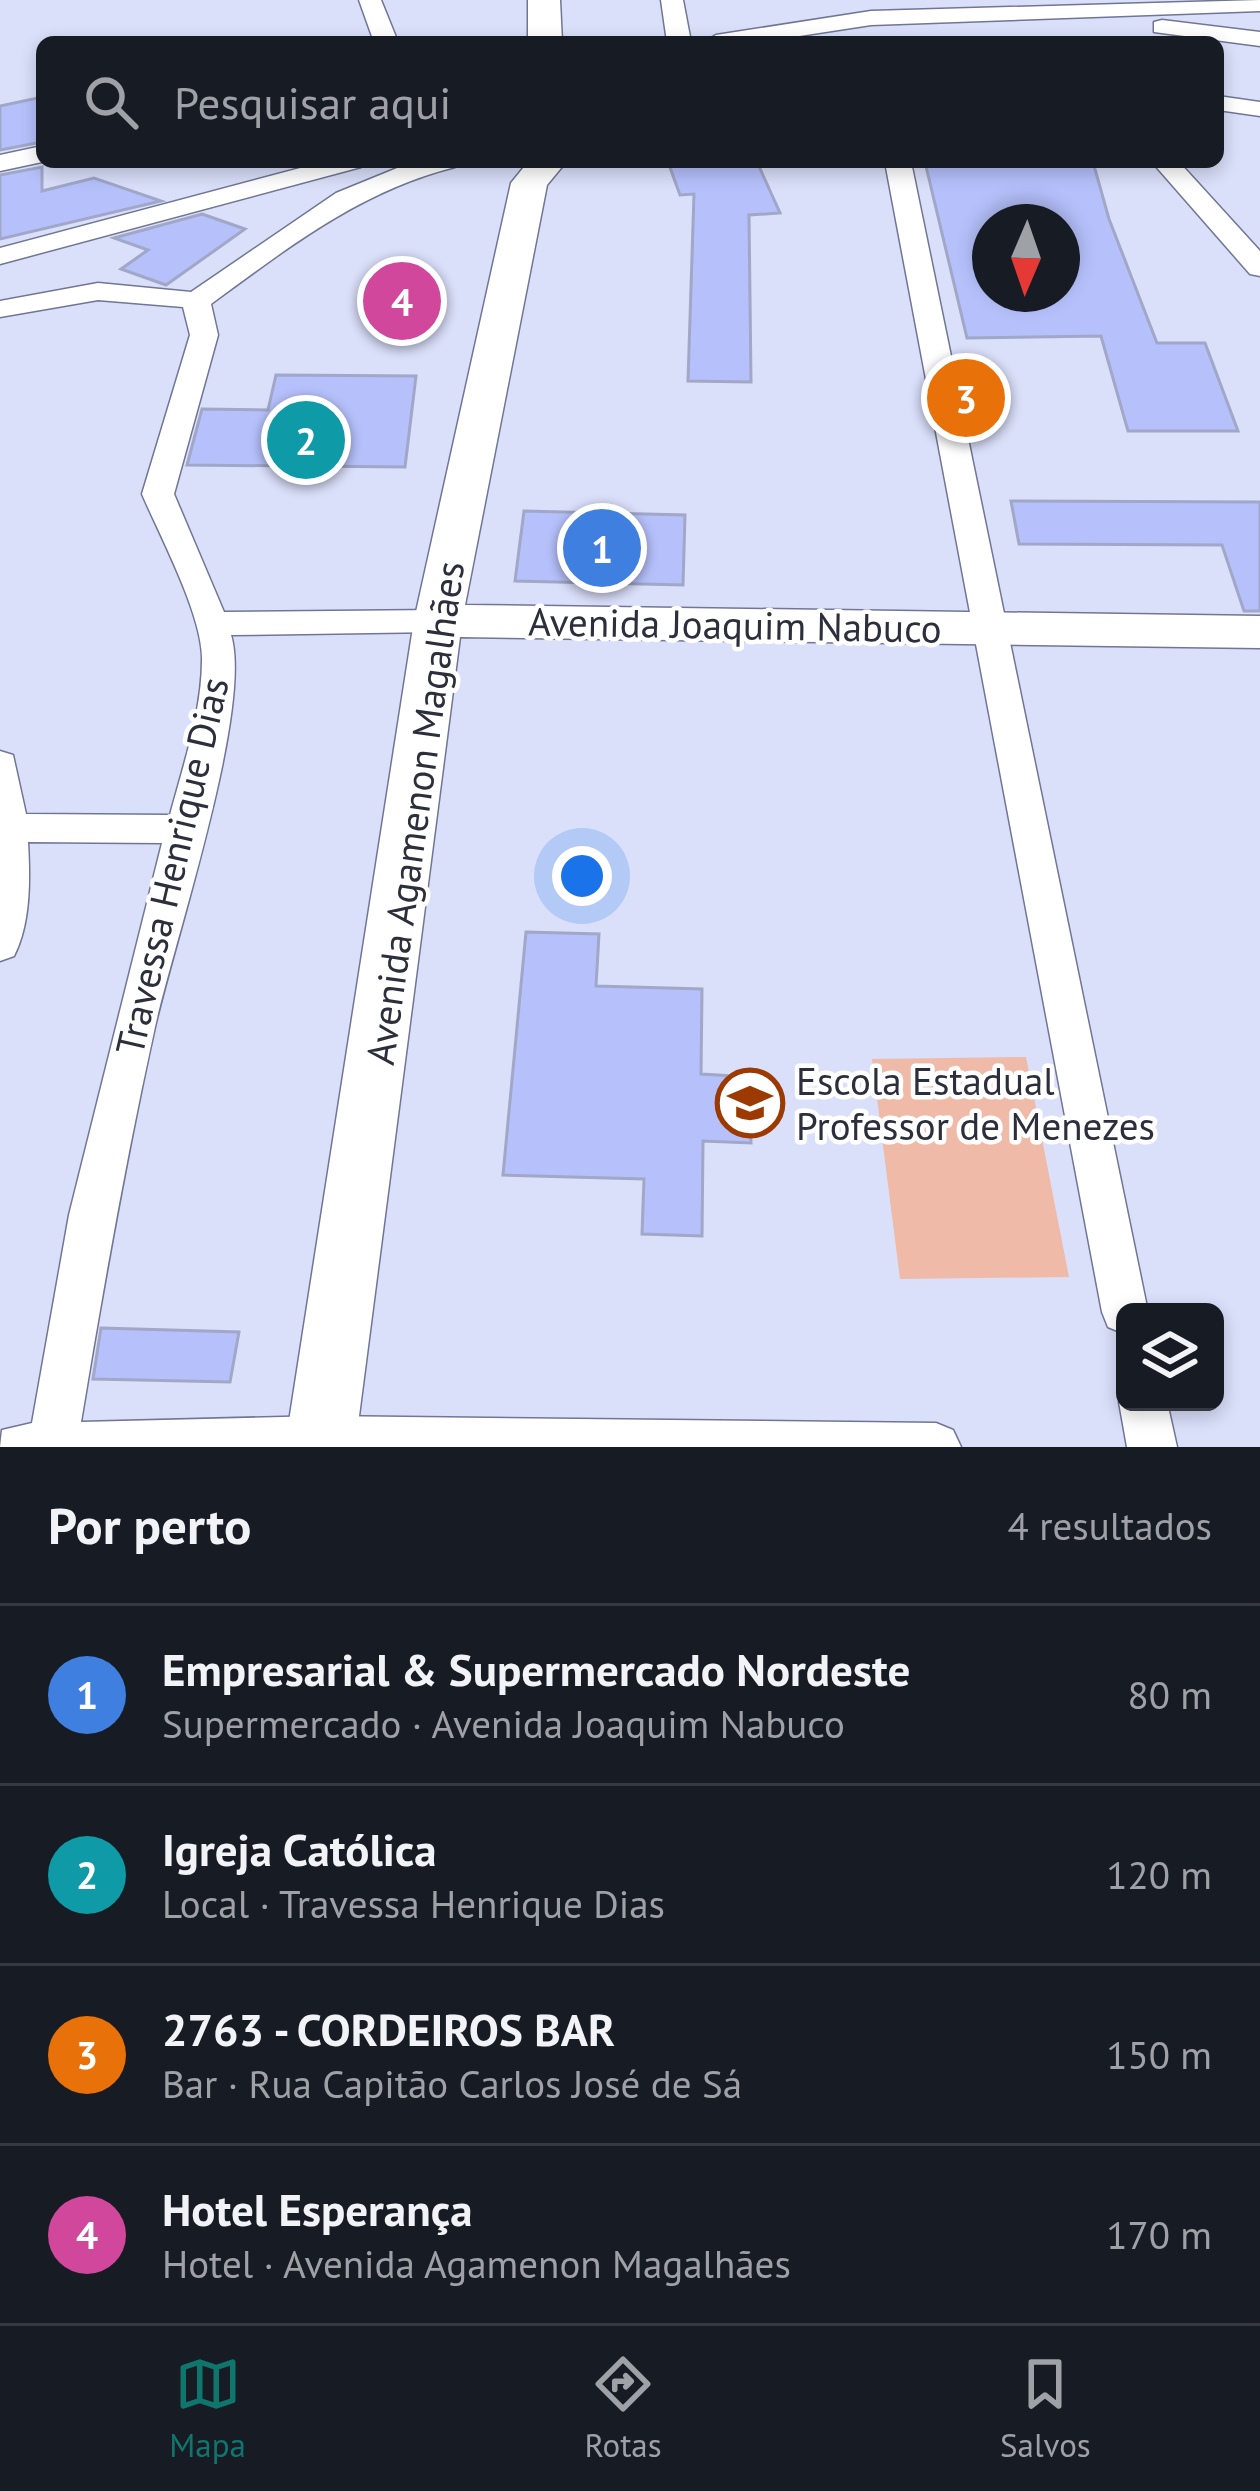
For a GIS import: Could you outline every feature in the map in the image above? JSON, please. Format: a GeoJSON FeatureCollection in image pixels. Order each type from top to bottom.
{"type":"FeatureCollection","features":[{"type":"Feature","properties":{"kind":"main road"},"geometry":{"type":"LineString","coordinates":[[544,0],[545,36]]}},
{"type":"Feature","properties":{"kind":"main road","name":"Avenida Agamenon Magalhães"},"geometry":{"type":"LineString","coordinates":[[321,1443],[438,621],[530,169]]}},
{"type":"Feature","properties":{"kind":"main road","name":"Avenida Joaquim Nabuco"},"geometry":{"type":"LineString","coordinates":[[438,621],[1260,632]]}},
{"type":"Feature","properties":{"kind":"street"},"geometry":{"type":"LineString","coordinates":[[370,0],[384,36]]}},
{"type":"Feature","properties":{"kind":"street"},"geometry":{"type":"LineString","coordinates":[[678,1],[680,36]]}},
{"type":"Feature","properties":{"kind":"street"},"geometry":{"type":"LineString","coordinates":[[759,36],[874,20],[1260,4]]}},
{"type":"Feature","properties":{"kind":"street"},"geometry":{"type":"LineString","coordinates":[[1051,14],[1260,39]]}},
{"type":"Feature","properties":{"kind":"street"},"geometry":{"type":"LineString","coordinates":[[1224,104],[1260,109]]}},
{"type":"Feature","properties":{"kind":"street"},"geometry":{"type":"LineString","coordinates":[[0,163],[36,155]]}},
{"type":"Feature","properties":{"kind":"street"},"geometry":{"type":"LineString","coordinates":[[0,256],[330,168]]}},
{"type":"Feature","properties":{"kind":"street"},"geometry":{"type":"LineString","coordinates":[[0,309],[91,291],[142,289],[196,302],[354,191],[412,168]]}},
{"type":"Feature","properties":{"kind":"street"},"geometry":{"type":"LineString","coordinates":[[899,168],[1123,1303]]}},
{"type":"Feature","properties":{"kind":"street"},"geometry":{"type":"LineString","coordinates":[[1170,168],[1260,268]]}},
{"type":"Feature","properties":{"kind":"street","name":"Travessa Henrique Dias"},"geometry":{"type":"LineString","coordinates":[[36,1446],[205,753],[220,657],[200,589],[158,494],[204,335],[196,302]]}},
{"type":"Feature","properties":{"kind":"street","name":"Avenida Joaquim Nabuco"},"geometry":{"type":"LineString","coordinates":[[210,624],[438,621]]}},
{"type":"Feature","properties":{"kind":"street"},"geometry":{"type":"LineString","coordinates":[[0,764],[11,828],[9,909],[0,945]]}},
{"type":"Feature","properties":{"kind":"street"},"geometry":{"type":"LineString","coordinates":[[11,828],[184,829]]}},
{"type":"Feature","properties":{"kind":"street"},"geometry":{"type":"LineString","coordinates":[[1145,1411],[1152,1447]]}},
{"type":"Feature","properties":{"kind":"street"},"geometry":{"type":"LineString","coordinates":[[36,1446],[936,1447]]}},
{"type":"Feature","properties":{"kind":"shaded area"},"geometry":{"type":"Polygon","coordinates":[[[1026,1057],[1069,1277],[900,1279],[872,1059],[1026,1057]]]}},
{"type":"Feature","properties":{"kind":"building"},"geometry":{"type":"Polygon","coordinates":[[[36,98],[36,143],[0,150],[0,106],[36,98]]]}},
{"type":"Feature","properties":{"kind":"building"},"geometry":{"type":"Polygon","coordinates":[[[42,168],[42,191],[94,178],[161,201],[0,239],[0,175],[42,168]]]}},
{"type":"Feature","properties":{"kind":"building"},"geometry":{"type":"Polygon","coordinates":[[[670,168],[760,168],[780,213],[749,215],[751,382],[688,381],[694,194],[680,195],[670,168]]]}},
{"type":"Feature","properties":{"kind":"building"},"geometry":{"type":"Polygon","coordinates":[[[926,168],[1095,168],[1109,219],[1157,343],[1205,343],[1238,431],[1128,431],[1101,336],[967,338],[926,168]]]}},
{"type":"Feature","properties":{"kind":"building"},"geometry":{"type":"Polygon","coordinates":[[[202,214],[245,229],[166,285],[121,269],[148,250],[114,238],[202,214]]]}},
{"type":"Feature","properties":{"kind":"building"},"geometry":{"type":"Polygon","coordinates":[[[276,375],[416,376],[405,467],[187,465],[202,409],[268,410],[276,375]]]}},
{"type":"Feature","properties":{"kind":"building"},"geometry":{"type":"Polygon","coordinates":[[[1011,501],[1260,502],[1260,611],[1244,611],[1222,545],[1019,544],[1011,501]]]}},
{"type":"Feature","properties":{"kind":"building"},"geometry":{"type":"Polygon","coordinates":[[[524,511],[685,515],[683,585],[515,581],[524,511]]]}},
{"type":"Feature","properties":{"kind":"building"},"geometry":{"type":"Polygon","coordinates":[[[526,932],[599,934],[596,986],[702,989],[701,1074],[750,1077],[751,1143],[703,1141],[702,1236],[642,1234],[644,1179],[503,1175],[526,932]]]}},
{"type":"Feature","properties":{"kind":"building"},"geometry":{"type":"Polygon","coordinates":[[[101,1328],[239,1332],[230,1382],[93,1379],[101,1328]]]}},
{"type":"Feature","properties":{"kind":"place","name":"Hotel Esperança"},"geometry":{"type":"Point","coordinates":[402,301]}},
{"type":"Feature","properties":{"kind":"place","name":"2763 - CORDEIROS BAR"},"geometry":{"type":"Point","coordinates":[966,398]}},
{"type":"Feature","properties":{"kind":"place","name":"Igreja Católica"},"geometry":{"type":"Point","coordinates":[306,440]}},
{"type":"Feature","properties":{"kind":"place","name":"Empresarial & Supermercado Nordeste"},"geometry":{"type":"Point","coordinates":[602,548]}},
{"type":"Feature","properties":{"kind":"place","name":"Escola Estadual Professor de Menezes"},"geometry":{"type":"Point","coordinates":[750,1103]}}]}
